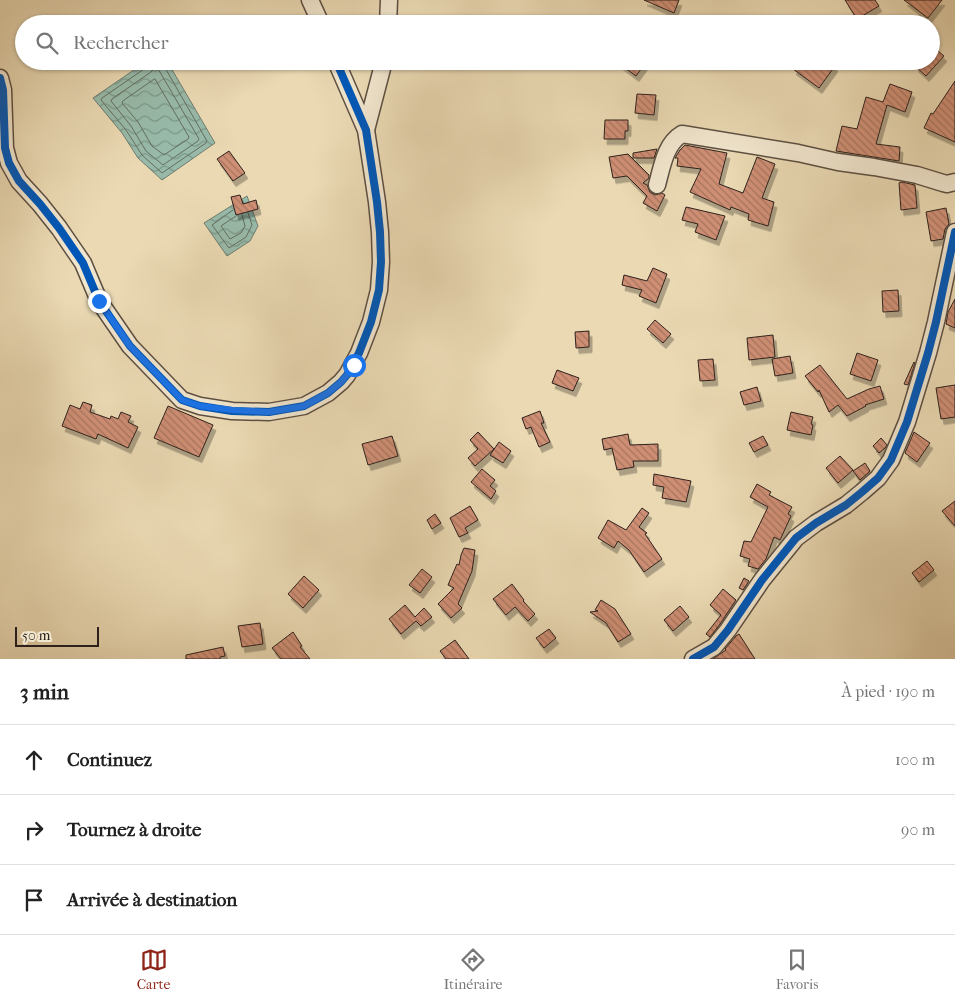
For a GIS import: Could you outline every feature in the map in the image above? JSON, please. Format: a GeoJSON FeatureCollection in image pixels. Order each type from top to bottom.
{"type":"FeatureCollection","features":[{"type":"Feature","properties":{"kind":"street"},"geometry":{"type":"LineString","coordinates":[[310,0],[317,15]]}},
{"type":"Feature","properties":{"kind":"street"},"geometry":{"type":"LineString","coordinates":[[388,15],[389,0]]}},
{"type":"Feature","properties":{"kind":"street"},"geometry":{"type":"LineString","coordinates":[[0,78],[3,90],[5,148],[9,164],[19,181],[59,228],[82,264],[99,301],[130,346],[182,400],[200,406],[269,412],[304,406],[328,393],[341,382],[359,353],[371,322],[378,290],[381,262],[377,202],[366,130],[340,70]]}},
{"type":"Feature","properties":{"kind":"street"},"geometry":{"type":"LineString","coordinates":[[366,130],[382,70]]}},
{"type":"Feature","properties":{"kind":"street"},"geometry":{"type":"LineString","coordinates":[[657,185],[670,144],[682,134],[916,175],[947,184],[955,182]]}},
{"type":"Feature","properties":{"kind":"street"},"geometry":{"type":"LineString","coordinates":[[693,659],[714,647],[762,580],[796,538],[816,523],[846,505],[862,492],[878,478],[891,460],[906,422],[928,353],[955,232]]}},
{"type":"Feature","properties":{"kind":"water"},"geometry":{"type":"Polygon","coordinates":[[[134,70],[172,70],[215,143],[162,180],[138,158],[122,133],[93,98],[134,70]]]}},
{"type":"Feature","properties":{"kind":"water"},"geometry":{"type":"Polygon","coordinates":[[[247,196],[258,226],[250,241],[227,256],[204,223],[247,196]]]}},
{"type":"Feature","properties":{"kind":"building"},"geometry":{"type":"Polygon","coordinates":[[[644,0],[679,0],[674,13],[644,0]]]}},
{"type":"Feature","properties":{"kind":"building"},"geometry":{"type":"Polygon","coordinates":[[[845,0],[875,0],[879,6],[864,15],[854,15],[845,0]]]}},
{"type":"Feature","properties":{"kind":"building"},"geometry":{"type":"Polygon","coordinates":[[[904,0],[942,0],[930,15],[924,15],[904,0]]]}},
{"type":"Feature","properties":{"kind":"building"},"geometry":{"type":"Polygon","coordinates":[[[940,53],[944,56],[940,60],[940,53]]]}},
{"type":"Feature","properties":{"kind":"building"},"geometry":{"type":"Polygon","coordinates":[[[628,70],[640,70],[636,76],[628,70]]]}},
{"type":"Feature","properties":{"kind":"building"},"geometry":{"type":"Polygon","coordinates":[[[794,70],[832,70],[819,88],[794,70]]]}},
{"type":"Feature","properties":{"kind":"building"},"geometry":{"type":"Polygon","coordinates":[[[919,70],[931,70],[926,76],[919,70]]]}},
{"type":"Feature","properties":{"kind":"building"},"geometry":{"type":"Polygon","coordinates":[[[955,81],[955,142],[924,128],[931,113],[933,114],[955,81]]]}},
{"type":"Feature","properties":{"kind":"building"},"geometry":{"type":"Polygon","coordinates":[[[890,84],[912,92],[905,112],[887,105],[876,144],[900,147],[899,161],[836,151],[842,126],[857,129],[866,97],[883,102],[890,84]]]}},
{"type":"Feature","properties":{"kind":"building"},"geometry":{"type":"Polygon","coordinates":[[[637,94],[656,95],[654,115],[635,113],[637,94]]]}},
{"type":"Feature","properties":{"kind":"building"},"geometry":{"type":"Polygon","coordinates":[[[605,120],[628,120],[628,131],[625,131],[625,139],[604,139],[605,120]]]}},
{"type":"Feature","properties":{"kind":"building"},"geometry":{"type":"Polygon","coordinates":[[[685,145],[727,153],[719,184],[743,193],[757,157],[775,164],[762,198],[774,202],[768,226],[748,220],[749,214],[731,207],[730,210],[690,192],[701,169],[677,166],[678,158],[675,158],[685,145]]]}},
{"type":"Feature","properties":{"kind":"building"},"geometry":{"type":"Polygon","coordinates":[[[657,149],[654,158],[633,158],[633,153],[657,149]]]}},
{"type":"Feature","properties":{"kind":"building"},"geometry":{"type":"Polygon","coordinates":[[[229,151],[245,173],[233,181],[217,159],[229,151]]]}},
{"type":"Feature","properties":{"kind":"building"},"geometry":{"type":"Polygon","coordinates":[[[628,154],[649,175],[649,178],[643,183],[647,185],[650,192],[655,195],[662,193],[665,195],[657,211],[643,203],[647,196],[627,176],[613,178],[609,157],[628,154]]]}},
{"type":"Feature","properties":{"kind":"building"},"geometry":{"type":"Polygon","coordinates":[[[899,183],[915,185],[917,208],[901,210],[899,183]]]}},
{"type":"Feature","properties":{"kind":"building"},"geometry":{"type":"Polygon","coordinates":[[[240,195],[243,204],[256,200],[258,209],[236,215],[231,197],[240,195]]]}},
{"type":"Feature","properties":{"kind":"building"},"geometry":{"type":"Polygon","coordinates":[[[686,207],[725,216],[716,240],[695,232],[698,224],[682,220],[686,207]]]}},
{"type":"Feature","properties":{"kind":"building"},"geometry":{"type":"Polygon","coordinates":[[[946,208],[949,224],[945,229],[943,239],[931,241],[926,212],[946,208]]]}},
{"type":"Feature","properties":{"kind":"building"},"geometry":{"type":"Polygon","coordinates":[[[653,268],[667,274],[656,303],[639,296],[642,290],[622,285],[624,275],[647,281],[653,268]]]}},
{"type":"Feature","properties":{"kind":"building"},"geometry":{"type":"Polygon","coordinates":[[[898,290],[899,311],[883,312],[882,291],[898,290]]]}},
{"type":"Feature","properties":{"kind":"building"},"geometry":{"type":"Polygon","coordinates":[[[955,299],[955,328],[946,324],[948,312],[955,299]]]}},
{"type":"Feature","properties":{"kind":"building"},"geometry":{"type":"Polygon","coordinates":[[[655,320],[671,334],[663,343],[647,329],[655,320]]]}},
{"type":"Feature","properties":{"kind":"building"},"geometry":{"type":"Polygon","coordinates":[[[589,331],[589,347],[576,348],[575,332],[589,331]]]}},
{"type":"Feature","properties":{"kind":"building"},"geometry":{"type":"Polygon","coordinates":[[[773,335],[775,357],[749,360],[747,338],[773,335]]]}},
{"type":"Feature","properties":{"kind":"building"},"geometry":{"type":"Polygon","coordinates":[[[857,353],[878,360],[871,381],[850,374],[857,353]]]}},
{"type":"Feature","properties":{"kind":"building"},"geometry":{"type":"Polygon","coordinates":[[[790,356],[793,373],[775,376],[772,359],[790,356]]]}},
{"type":"Feature","properties":{"kind":"building"},"geometry":{"type":"Polygon","coordinates":[[[713,359],[715,380],[700,381],[698,360],[713,359]]]}},
{"type":"Feature","properties":{"kind":"building"},"geometry":{"type":"Polygon","coordinates":[[[914,362],[908,385],[904,384],[914,362]]]}},
{"type":"Feature","properties":{"kind":"building"},"geometry":{"type":"Polygon","coordinates":[[[820,365],[847,399],[880,386],[884,399],[865,405],[847,416],[838,405],[829,412],[819,390],[818,392],[805,376],[820,365]]]}},
{"type":"Feature","properties":{"kind":"building"},"geometry":{"type":"Polygon","coordinates":[[[557,370],[579,378],[573,391],[552,383],[557,370]]]}},
{"type":"Feature","properties":{"kind":"building"},"geometry":{"type":"Polygon","coordinates":[[[955,385],[955,417],[941,419],[936,388],[955,385]]]}},
{"type":"Feature","properties":{"kind":"building"},"geometry":{"type":"Polygon","coordinates":[[[757,387],[761,401],[744,405],[740,392],[757,387]]]}},
{"type":"Feature","properties":{"kind":"building"},"geometry":{"type":"Polygon","coordinates":[[[83,402],[92,405],[90,412],[110,419],[111,416],[118,419],[121,412],[131,416],[128,422],[138,427],[128,448],[98,434],[96,439],[62,426],[70,405],[80,409],[83,402]]]}},
{"type":"Feature","properties":{"kind":"building"},"geometry":{"type":"Polygon","coordinates":[[[168,406],[213,425],[199,457],[154,438],[168,406]]]}},
{"type":"Feature","properties":{"kind":"building"},"geometry":{"type":"Polygon","coordinates":[[[540,411],[544,423],[541,423],[550,442],[539,447],[531,427],[526,429],[522,418],[540,411]]]}},
{"type":"Feature","properties":{"kind":"building"},"geometry":{"type":"Polygon","coordinates":[[[791,412],[813,417],[811,435],[787,430],[791,412]]]}},
{"type":"Feature","properties":{"kind":"building"},"geometry":{"type":"Polygon","coordinates":[[[478,432],[494,449],[475,466],[468,458],[478,449],[470,440],[478,432]]]}},
{"type":"Feature","properties":{"kind":"building"},"geometry":{"type":"Polygon","coordinates":[[[914,432],[930,443],[917,462],[905,453],[914,432]]]}},
{"type":"Feature","properties":{"kind":"building"},"geometry":{"type":"Polygon","coordinates":[[[628,434],[630,445],[658,444],[658,461],[633,461],[634,467],[617,470],[612,448],[604,450],[602,439],[628,434]]]}},
{"type":"Feature","properties":{"kind":"building"},"geometry":{"type":"Polygon","coordinates":[[[392,436],[398,456],[368,465],[362,444],[392,436]]]}},
{"type":"Feature","properties":{"kind":"building"},"geometry":{"type":"Polygon","coordinates":[[[763,436],[768,445],[754,452],[749,443],[763,436]]]}},
{"type":"Feature","properties":{"kind":"building"},"geometry":{"type":"Polygon","coordinates":[[[881,438],[887,445],[879,453],[873,446],[881,438]]]}},
{"type":"Feature","properties":{"kind":"building"},"geometry":{"type":"Polygon","coordinates":[[[499,442],[511,451],[503,463],[490,455],[499,442]]]}},
{"type":"Feature","properties":{"kind":"building"},"geometry":{"type":"Polygon","coordinates":[[[840,456],[853,470],[838,483],[826,468],[840,456]]]}},
{"type":"Feature","properties":{"kind":"building"},"geometry":{"type":"Polygon","coordinates":[[[865,463],[870,471],[860,480],[853,471],[865,463]]]}},
{"type":"Feature","properties":{"kind":"building"},"geometry":{"type":"Polygon","coordinates":[[[482,469],[495,480],[490,486],[496,491],[491,499],[471,482],[482,469]]]}},
{"type":"Feature","properties":{"kind":"building"},"geometry":{"type":"Polygon","coordinates":[[[654,474],[691,481],[686,502],[662,498],[664,487],[653,485],[654,474]]]}},
{"type":"Feature","properties":{"kind":"building"},"geometry":{"type":"Polygon","coordinates":[[[757,484],[771,492],[769,495],[792,507],[788,514],[791,516],[780,540],[774,537],[766,559],[758,569],[748,566],[750,559],[740,556],[744,541],[751,542],[768,507],[750,497],[757,484]]]}},
{"type":"Feature","properties":{"kind":"building"},"geometry":{"type":"Polygon","coordinates":[[[955,501],[955,526],[942,511],[955,501]]]}},
{"type":"Feature","properties":{"kind":"building"},"geometry":{"type":"Polygon","coordinates":[[[470,506],[478,520],[465,528],[468,533],[459,537],[450,518],[470,506]]]}},
{"type":"Feature","properties":{"kind":"building"},"geometry":{"type":"Polygon","coordinates":[[[642,508],[649,513],[639,527],[647,533],[645,534],[662,559],[644,572],[629,550],[618,541],[614,548],[598,538],[608,520],[626,530],[642,508]]]}},
{"type":"Feature","properties":{"kind":"building"},"geometry":{"type":"Polygon","coordinates":[[[435,514],[441,523],[432,529],[427,520],[435,514]]]}},
{"type":"Feature","properties":{"kind":"building"},"geometry":{"type":"Polygon","coordinates":[[[464,548],[475,550],[472,571],[458,604],[462,608],[451,618],[438,604],[454,588],[448,585],[457,564],[459,565],[464,548]]]}},
{"type":"Feature","properties":{"kind":"building"},"geometry":{"type":"Polygon","coordinates":[[[927,561],[934,570],[919,582],[912,573],[927,561]]]}},
{"type":"Feature","properties":{"kind":"building"},"geometry":{"type":"Polygon","coordinates":[[[422,569],[432,577],[420,593],[409,585],[422,569]]]}},
{"type":"Feature","properties":{"kind":"building"},"geometry":{"type":"Polygon","coordinates":[[[304,576],[319,590],[303,608],[288,594],[304,576]]]}},
{"type":"Feature","properties":{"kind":"building"},"geometry":{"type":"Polygon","coordinates":[[[744,578],[749,581],[743,590],[739,588],[744,578]]]}},
{"type":"Feature","properties":{"kind":"building"},"geometry":{"type":"Polygon","coordinates":[[[512,584],[523,601],[535,614],[528,621],[515,607],[506,615],[493,599],[512,584]]]}},
{"type":"Feature","properties":{"kind":"building"},"geometry":{"type":"Polygon","coordinates":[[[723,589],[736,600],[710,637],[706,634],[721,615],[710,605],[723,589]]]}},
{"type":"Feature","properties":{"kind":"building"},"geometry":{"type":"Polygon","coordinates":[[[601,600],[615,609],[631,634],[618,642],[606,623],[590,612],[598,611],[595,610],[601,600]]]}},
{"type":"Feature","properties":{"kind":"building"},"geometry":{"type":"Polygon","coordinates":[[[405,605],[415,617],[424,608],[432,617],[421,626],[416,621],[401,634],[389,619],[405,605]]]}},
{"type":"Feature","properties":{"kind":"building"},"geometry":{"type":"Polygon","coordinates":[[[680,606],[689,617],[673,631],[664,620],[680,606]]]}},
{"type":"Feature","properties":{"kind":"building"},"geometry":{"type":"Polygon","coordinates":[[[260,623],[263,644],[242,647],[238,626],[260,623]]]}},
{"type":"Feature","properties":{"kind":"building"},"geometry":{"type":"Polygon","coordinates":[[[549,629],[556,638],[544,648],[536,638],[549,629]]]}},
{"type":"Feature","properties":{"kind":"building"},"geometry":{"type":"Polygon","coordinates":[[[293,632],[302,646],[300,647],[310,659],[281,659],[272,648],[293,632]]]}},
{"type":"Feature","properties":{"kind":"building"},"geometry":{"type":"Polygon","coordinates":[[[739,634],[755,659],[713,659],[726,650],[739,634]]]}},
{"type":"Feature","properties":{"kind":"building"},"geometry":{"type":"Polygon","coordinates":[[[455,640],[469,659],[446,659],[440,651],[455,640]]]}},
{"type":"Feature","properties":{"kind":"building"},"geometry":{"type":"Polygon","coordinates":[[[223,647],[225,656],[220,657],[220,659],[186,659],[186,655],[223,647]]]}},
{"type":"Feature","properties":{"kind":"cycle path"},"geometry":{"type":"LineString","coordinates":[[0,78],[3,90],[5,148],[9,163],[19,181],[59,228],[83,263],[99,301],[130,346],[182,400],[200,406],[232,411],[269,412],[304,406],[328,393],[341,382],[359,353],[371,322],[379,290],[381,262],[380,232],[366,130],[340,70]]}},
{"type":"Feature","properties":{"kind":"cycle path"},"geometry":{"type":"LineString","coordinates":[[693,659],[714,647],[762,580],[796,538],[816,523],[846,505],[862,492],[878,478],[891,460],[907,422],[928,353],[955,232]]}},
{"type":"Feature","properties":{"kind":"route"},"geometry":{"type":"LineString","coordinates":[[99,301],[130,346],[182,400],[200,406],[269,412],[304,406],[328,393],[341,382],[354,365]]}}]}
